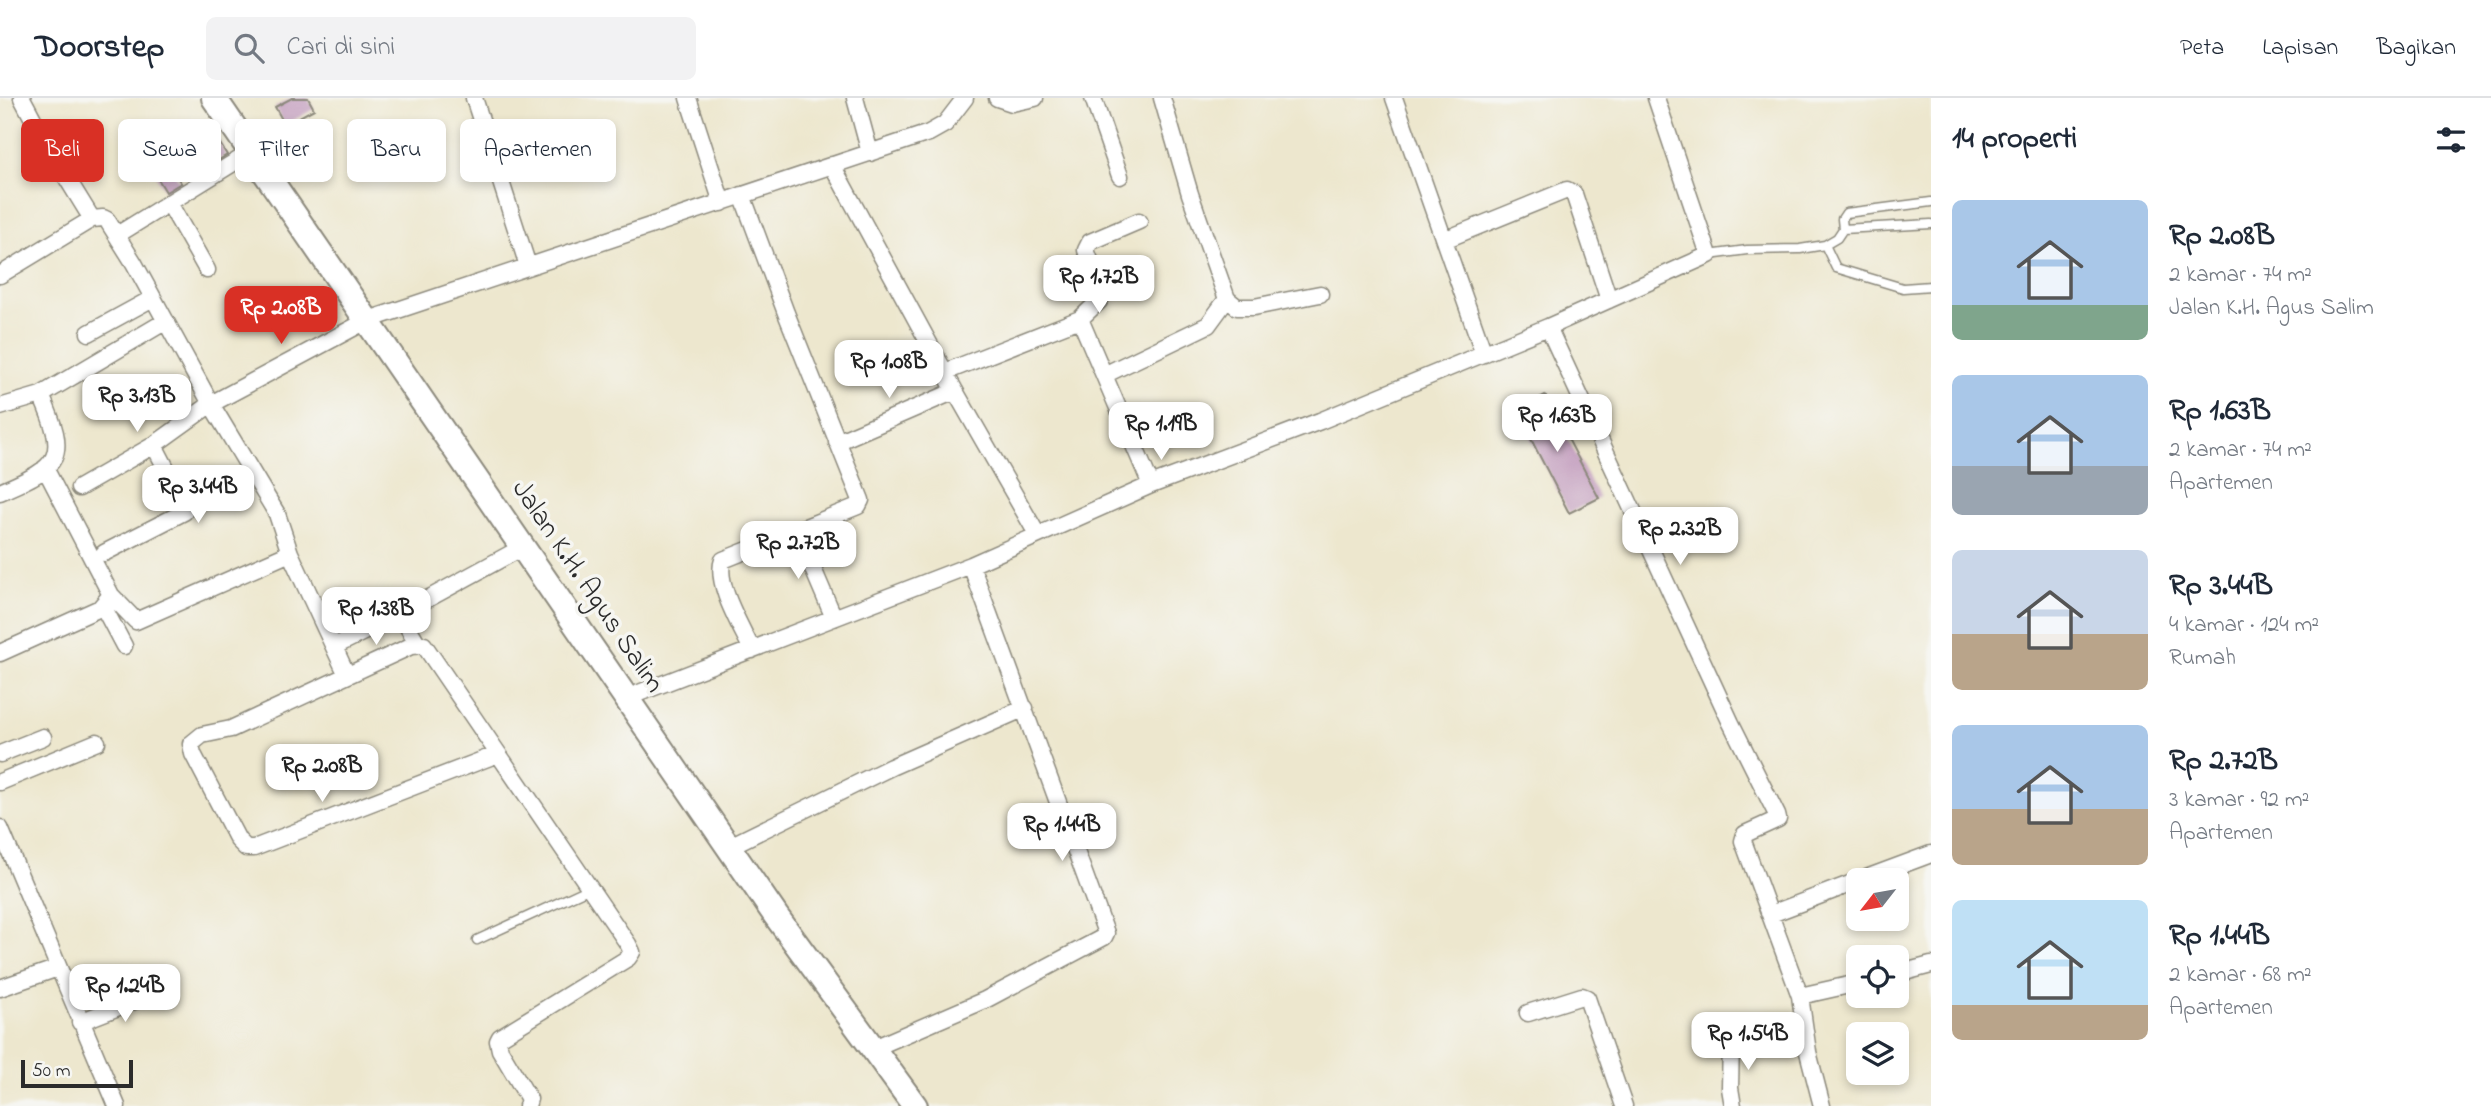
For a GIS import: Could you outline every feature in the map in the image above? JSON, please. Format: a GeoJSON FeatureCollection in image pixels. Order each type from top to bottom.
{"type":"FeatureCollection","features":[{"type":"Feature","properties":{"kind":"highway","name":"Jalan K.H. Agus Salim"},"geometry":{"type":"LineString","coordinates":[[214,98],[235,129]]}},
{"type":"Feature","properties":{"kind":"highway","name":"Jalan K.H. Agus Salim"},"geometry":{"type":"LineString","coordinates":[[272,182],[776,916],[915,1106]]}},
{"type":"Feature","properties":{"kind":"street"},"geometry":{"type":"LineString","coordinates":[[22,98],[49,149],[92,219]]}},
{"type":"Feature","properties":{"kind":"street"},"geometry":{"type":"LineString","coordinates":[[474,98],[528,266]]}},
{"type":"Feature","properties":{"kind":"street"},"geometry":{"type":"LineString","coordinates":[[688,98],[722,203]]}},
{"type":"Feature","properties":{"kind":"street"},"geometry":{"type":"LineString","coordinates":[[855,98],[870,153]]}},
{"type":"Feature","properties":{"kind":"street"},"geometry":{"type":"LineString","coordinates":[[79,488],[154,445],[211,404],[369,320],[937,129],[945,124],[965,98]]}},
{"type":"Feature","properties":{"kind":"street"},"geometry":{"type":"LineString","coordinates":[[997,98],[1013,103],[1035,98]]}},
{"type":"Feature","properties":{"kind":"street"},"geometry":{"type":"LineString","coordinates":[[1094,98],[1121,176]]}},
{"type":"Feature","properties":{"kind":"street"},"geometry":{"type":"LineString","coordinates":[[1162,98],[1190,194],[1227,299],[1237,307],[1254,307],[1320,293]]}},
{"type":"Feature","properties":{"kind":"street"},"geometry":{"type":"LineString","coordinates":[[1394,98],[1484,354]]}},
{"type":"Feature","properties":{"kind":"street"},"geometry":{"type":"LineString","coordinates":[[626,698],[971,565],[1151,485],[1320,421],[1484,354],[1709,255],[1656,98]]}},
{"type":"Feature","properties":{"kind":"street"},"geometry":{"type":"LineString","coordinates":[[117,234],[235,162]]}},
{"type":"Feature","properties":{"kind":"street"},"geometry":{"type":"LineString","coordinates":[[832,165],[955,391],[1037,534]]}},
{"type":"Feature","properties":{"kind":"street"},"geometry":{"type":"LineString","coordinates":[[1444,240],[1571,191],[1609,300]]}},
{"type":"Feature","properties":{"kind":"street"},"geometry":{"type":"LineString","coordinates":[[742,195],[861,500],[858,506],[723,560],[720,568],[724,588],[752,650]]}},
{"type":"Feature","properties":{"kind":"street"},"geometry":{"type":"LineString","coordinates":[[169,203],[207,270]]}},
{"type":"Feature","properties":{"kind":"street"},"geometry":{"type":"LineString","coordinates":[[0,275],[92,219],[107,220],[277,514],[289,553],[348,675]]}},
{"type":"Feature","properties":{"kind":"street"},"geometry":{"type":"LineString","coordinates":[[945,372],[1080,319],[1103,294],[1086,250],[1087,246],[1090,242],[1139,221]]}},
{"type":"Feature","properties":{"kind":"street"},"geometry":{"type":"LineString","coordinates":[[89,333],[153,298]]}},
{"type":"Feature","properties":{"kind":"street"},"geometry":{"type":"LineString","coordinates":[[1104,375],[1208,325],[1227,299]]}},
{"type":"Feature","properties":{"kind":"street"},"geometry":{"type":"LineString","coordinates":[[1080,319],[1151,485]]}},
{"type":"Feature","properties":{"kind":"street"},"geometry":{"type":"LineString","coordinates":[[0,407],[41,395],[166,321]]}},
{"type":"Feature","properties":{"kind":"street"},"geometry":{"type":"LineString","coordinates":[[1548,327],[1744,750],[1777,815],[1778,819],[1774,822],[1745,834],[1743,841],[1800,996],[1808,1052],[1822,1106]]}},
{"type":"Feature","properties":{"kind":"street"},"geometry":{"type":"LineString","coordinates":[[837,442],[955,391]]}},
{"type":"Feature","properties":{"kind":"street"},"geometry":{"type":"LineString","coordinates":[[0,492],[35,477],[53,461],[58,445],[41,395]]}},
{"type":"Feature","properties":{"kind":"street"},"geometry":{"type":"LineString","coordinates":[[104,553],[184,512],[180,495],[154,445]]}},
{"type":"Feature","properties":{"kind":"street"},"geometry":{"type":"LineString","coordinates":[[45,468],[105,601],[105,610],[124,646]]}},
{"type":"Feature","properties":{"kind":"street"},"geometry":{"type":"LineString","coordinates":[[796,529],[834,618]]}},
{"type":"Feature","properties":{"kind":"street"},"geometry":{"type":"LineString","coordinates":[[335,646],[523,547]]}},
{"type":"Feature","properties":{"kind":"street"},"geometry":{"type":"LineString","coordinates":[[105,601],[136,621],[289,553]]}},
{"type":"Feature","properties":{"kind":"street"},"geometry":{"type":"LineString","coordinates":[[874,1048],[985,1000],[1104,937],[1106,933],[971,565]]}},
{"type":"Feature","properties":{"kind":"street"},"geometry":{"type":"LineString","coordinates":[[0,653],[105,601]]}},
{"type":"Feature","properties":{"kind":"street"},"geometry":{"type":"LineString","coordinates":[[400,614],[418,644]]}},
{"type":"Feature","properties":{"kind":"street"},"geometry":{"type":"LineString","coordinates":[[498,754],[319,824],[254,848],[246,848],[238,840],[193,754],[191,744],[202,735],[231,729],[418,644],[424,645],[630,947],[632,955],[500,1037],[500,1050],[529,1099],[527,1106]]}},
{"type":"Feature","properties":{"kind":"street"},"geometry":{"type":"LineString","coordinates":[[728,847],[891,767],[1025,708]]}},
{"type":"Feature","properties":{"kind":"street"},"geometry":{"type":"LineString","coordinates":[[0,754],[43,737]]}},
{"type":"Feature","properties":{"kind":"street"},"geometry":{"type":"LineString","coordinates":[[0,782],[97,742]]}},
{"type":"Feature","properties":{"kind":"street"},"geometry":{"type":"LineString","coordinates":[[0,828],[117,1106]]}},
{"type":"Feature","properties":{"kind":"street"},"geometry":{"type":"LineString","coordinates":[[1894,868],[1931,854]]}},
{"type":"Feature","properties":{"kind":"street"},"geometry":{"type":"LineString","coordinates":[[1770,914],[1846,886]]}},
{"type":"Feature","properties":{"kind":"street"},"geometry":{"type":"LineString","coordinates":[[1909,971],[1931,965]]}},
{"type":"Feature","properties":{"kind":"street"},"geometry":{"type":"LineString","coordinates":[[0,988],[58,968]]}},
{"type":"Feature","properties":{"kind":"street"},"geometry":{"type":"LineString","coordinates":[[1800,996],[1846,986]]}},
{"type":"Feature","properties":{"kind":"street"},"geometry":{"type":"LineString","coordinates":[[80,1022],[158,992]]}},
{"type":"Feature","properties":{"kind":"street"},"geometry":{"type":"LineString","coordinates":[[1528,1013],[1582,996],[1587,998],[1624,1106]]}},
{"type":"Feature","properties":{"kind":"street"},"geometry":{"type":"LineString","coordinates":[[1731,1042],[1730,1078],[1733,1106]]}},
{"type":"Feature","properties":{"kind":"lane"},"geometry":{"type":"LineString","coordinates":[[1709,255],[1825,245],[1843,229],[1842,219],[1846,213],[1931,202]]}},
{"type":"Feature","properties":{"kind":"lane"},"geometry":{"type":"LineString","coordinates":[[1843,229],[1931,223]]}},
{"type":"Feature","properties":{"kind":"lane"},"geometry":{"type":"LineString","coordinates":[[1825,245],[1836,268],[1903,288],[1931,286]]}},
{"type":"Feature","properties":{"kind":"lane"},"geometry":{"type":"LineString","coordinates":[[477,940],[590,888]]}},
{"type":"Feature","properties":{"kind":"building"},"geometry":{"type":"Polygon","coordinates":[[[292,98],[308,98],[314,109],[296,119],[282,119],[275,107],[292,98]]]}},
{"type":"Feature","properties":{"kind":"building"},"geometry":{"type":"Polygon","coordinates":[[[221,145],[227,155],[221,159],[221,145]]]}},
{"type":"Feature","properties":{"kind":"building"},"geometry":{"type":"Polygon","coordinates":[[[160,182],[181,183],[166,192],[160,182]]]}},
{"type":"Feature","properties":{"kind":"building"},"geometry":{"type":"Polygon","coordinates":[[[1545,395],[1599,498],[1569,513],[1516,410],[1545,395]]]}}]}
